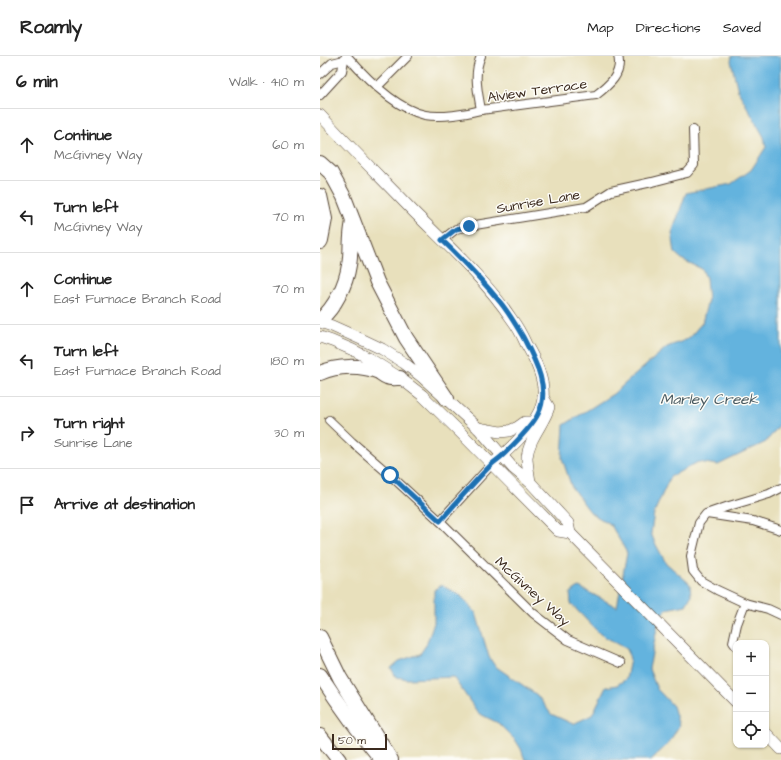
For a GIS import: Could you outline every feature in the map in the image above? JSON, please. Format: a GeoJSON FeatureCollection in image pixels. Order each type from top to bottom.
{"type":"FeatureCollection","features":[{"type":"Feature","properties":{"kind":"highway"},"geometry":{"type":"LineString","coordinates":[[320,163],[331,173],[344,197],[378,282],[406,338],[447,399]]}},
{"type":"Feature","properties":{"kind":"highway"},"geometry":{"type":"LineString","coordinates":[[320,196],[324,219],[320,242]]}},
{"type":"Feature","properties":{"kind":"highway"},"geometry":{"type":"LineString","coordinates":[[320,321],[337,300],[346,279],[351,251],[353,220]]}},
{"type":"Feature","properties":{"kind":"highway"},"geometry":{"type":"LineString","coordinates":[[320,373],[337,368],[349,367],[364,368],[380,373],[388,378],[400,378]]}},
{"type":"Feature","properties":{"kind":"highway"},"geometry":{"type":"LineString","coordinates":[[320,637],[340,678],[391,760]]}},
{"type":"Feature","properties":{"kind":"highway"},"geometry":{"type":"LineString","coordinates":[[320,675],[336,700],[383,760]]}},
{"type":"Feature","properties":{"kind":"highway"},"geometry":{"type":"LineString","coordinates":[[320,736],[339,760]]}},
{"type":"Feature","properties":{"kind":"main road"},"geometry":{"type":"LineString","coordinates":[[320,115],[464,261],[500,301],[513,319],[532,353],[541,379],[543,397],[539,414],[534,422],[502,456],[492,464]]}},
{"type":"Feature","properties":{"kind":"main road"},"geometry":{"type":"LineString","coordinates":[[320,321],[382,349],[422,377],[478,428],[513,468],[530,482],[568,522],[570,534]]}},
{"type":"Feature","properties":{"kind":"main road"},"geometry":{"type":"LineString","coordinates":[[320,337],[358,353],[400,378],[422,395],[558,531],[570,534],[733,699]]}},
{"type":"Feature","properties":{"kind":"main road"},"geometry":{"type":"LineString","coordinates":[[530,482],[527,457],[529,446],[547,415],[549,407],[543,397]]}},
{"type":"Feature","properties":{"kind":"main road"},"geometry":{"type":"LineString","coordinates":[[478,428],[500,432],[509,431],[525,422],[534,422]]}},
{"type":"Feature","properties":{"kind":"main road"},"geometry":{"type":"LineString","coordinates":[[769,736],[781,749]]}},
{"type":"Feature","properties":{"kind":"street"},"geometry":{"type":"LineString","coordinates":[[377,87],[408,56]]}},
{"type":"Feature","properties":{"kind":"street","name":"Alview Terrace"},"geometry":{"type":"LineString","coordinates":[[481,56],[477,67],[476,81],[481,110]]}},
{"type":"Feature","properties":{"kind":"street","name":"Alview Terrace"},"geometry":{"type":"LineString","coordinates":[[345,57],[377,87],[396,102],[408,109],[425,115],[439,116],[596,94],[607,87],[615,78],[618,70],[618,56]]}},
{"type":"Feature","properties":{"kind":"street"},"geometry":{"type":"LineString","coordinates":[[320,74],[332,64],[345,57]]}},
{"type":"Feature","properties":{"kind":"street"},"geometry":{"type":"LineString","coordinates":[[320,95],[342,71],[345,57]]}},
{"type":"Feature","properties":{"kind":"street","name":"Sunrise Lane"},"geometry":{"type":"LineString","coordinates":[[442,240],[456,229],[586,207],[611,191],[687,173],[694,165],[693,130]]}},
{"type":"Feature","properties":{"kind":"street","name":"McGivney Way"},"geometry":{"type":"LineString","coordinates":[[329,420],[440,521],[539,618],[568,640],[621,663]]}},
{"type":"Feature","properties":{"kind":"street"},"geometry":{"type":"LineString","coordinates":[[440,521],[492,464]]}},
{"type":"Feature","properties":{"kind":"street"},"geometry":{"type":"LineString","coordinates":[[781,488],[769,494],[706,514],[699,522],[691,556],[694,571],[701,581],[745,603],[768,609],[781,615]]}},
{"type":"Feature","properties":{"kind":"street"},"geometry":{"type":"LineString","coordinates":[[706,514],[753,521],[781,530]]}},
{"type":"Feature","properties":{"kind":"street"},"geometry":{"type":"LineString","coordinates":[[733,640],[737,624],[745,603]]}},
{"type":"Feature","properties":{"kind":"water","name":"Marley Creek"},"geometry":{"type":"Polygon","coordinates":[[[732,56],[781,56],[781,423],[766,442],[718,465],[698,462],[670,477],[654,513],[651,533],[655,543],[666,563],[690,584],[691,596],[686,605],[666,609],[659,618],[649,669],[657,689],[673,706],[679,726],[668,744],[651,760],[525,760],[516,741],[498,723],[478,713],[453,677],[408,679],[396,677],[391,668],[399,661],[420,654],[426,645],[434,623],[434,590],[442,585],[461,596],[476,613],[489,657],[495,666],[537,695],[551,714],[573,724],[592,715],[606,687],[617,685],[626,679],[630,659],[627,649],[600,634],[571,604],[570,593],[579,587],[617,607],[627,553],[611,525],[591,513],[572,488],[562,458],[564,425],[613,394],[667,347],[688,339],[702,323],[708,300],[706,278],[702,269],[683,260],[675,253],[672,233],[686,193],[731,184],[751,170],[766,147],[764,137],[738,91],[731,61],[732,56]]]}},
{"type":"Feature","properties":{"kind":"route"},"geometry":{"type":"LineString","coordinates":[[390,475],[440,521],[492,464],[502,456],[529,428],[539,414],[542,406],[543,397],[541,379],[537,366],[532,353],[513,319],[500,301],[464,261],[442,240],[456,229],[469,226]]}}]}
